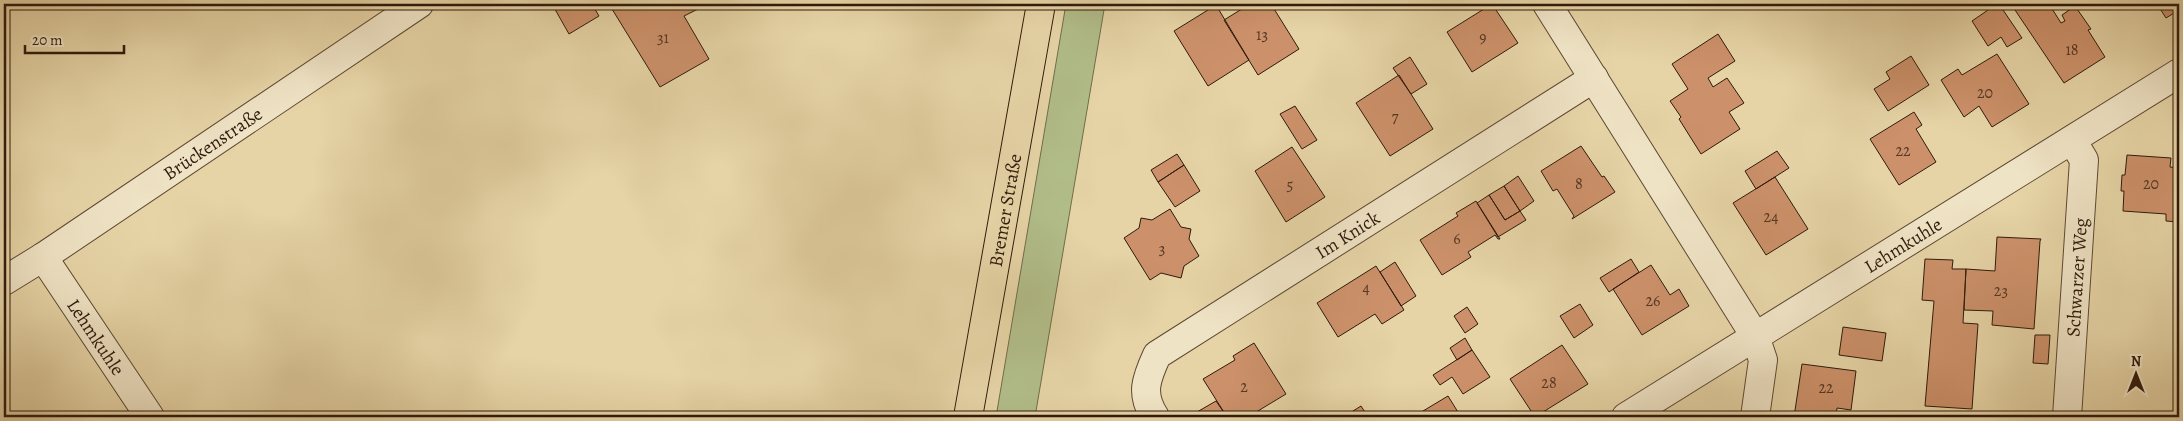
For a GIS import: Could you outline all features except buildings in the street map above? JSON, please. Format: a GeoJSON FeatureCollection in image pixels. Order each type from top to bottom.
{"type":"FeatureCollection","features":[{"type":"Feature","properties":{"kind":"main road","name":"Bremer Straße"},"geometry":{"type":"LineString","coordinates":[[968,417],[1041,4]]}},
{"type":"Feature","properties":{"kind":"street","name":"Brückenstraße"},"geometry":{"type":"LineString","coordinates":[[4,281],[43,257],[419,4]]}},
{"type":"Feature","properties":{"kind":"street"},"geometry":{"type":"LineString","coordinates":[[1547,4],[1755,336],[1763,360],[1755,417]]}},
{"type":"Feature","properties":{"kind":"street","name":"Lehmkuhle"},"geometry":{"type":"LineString","coordinates":[[1626,417],[2179,73]]}},
{"type":"Feature","properties":{"kind":"street","name":"Im Knick"},"geometry":{"type":"LineString","coordinates":[[1155,417],[1148,406],[1146,380],[1157,355],[1594,78]]}},
{"type":"Feature","properties":{"kind":"street","name":"Schwarzer Weg"},"geometry":{"type":"LineString","coordinates":[[2067,417],[2084,160],[2072,140]]}},
{"type":"Feature","properties":{"kind":"street","name":"Lehmkuhle"},"geometry":{"type":"LineString","coordinates":[[43,257],[150,417]]}},
{"type":"Feature","properties":{"kind":"green space"},"geometry":{"type":"Polygon","coordinates":[[[1066,4],[1105,4],[1035,417],[996,417],[1066,4]]]}}]}
